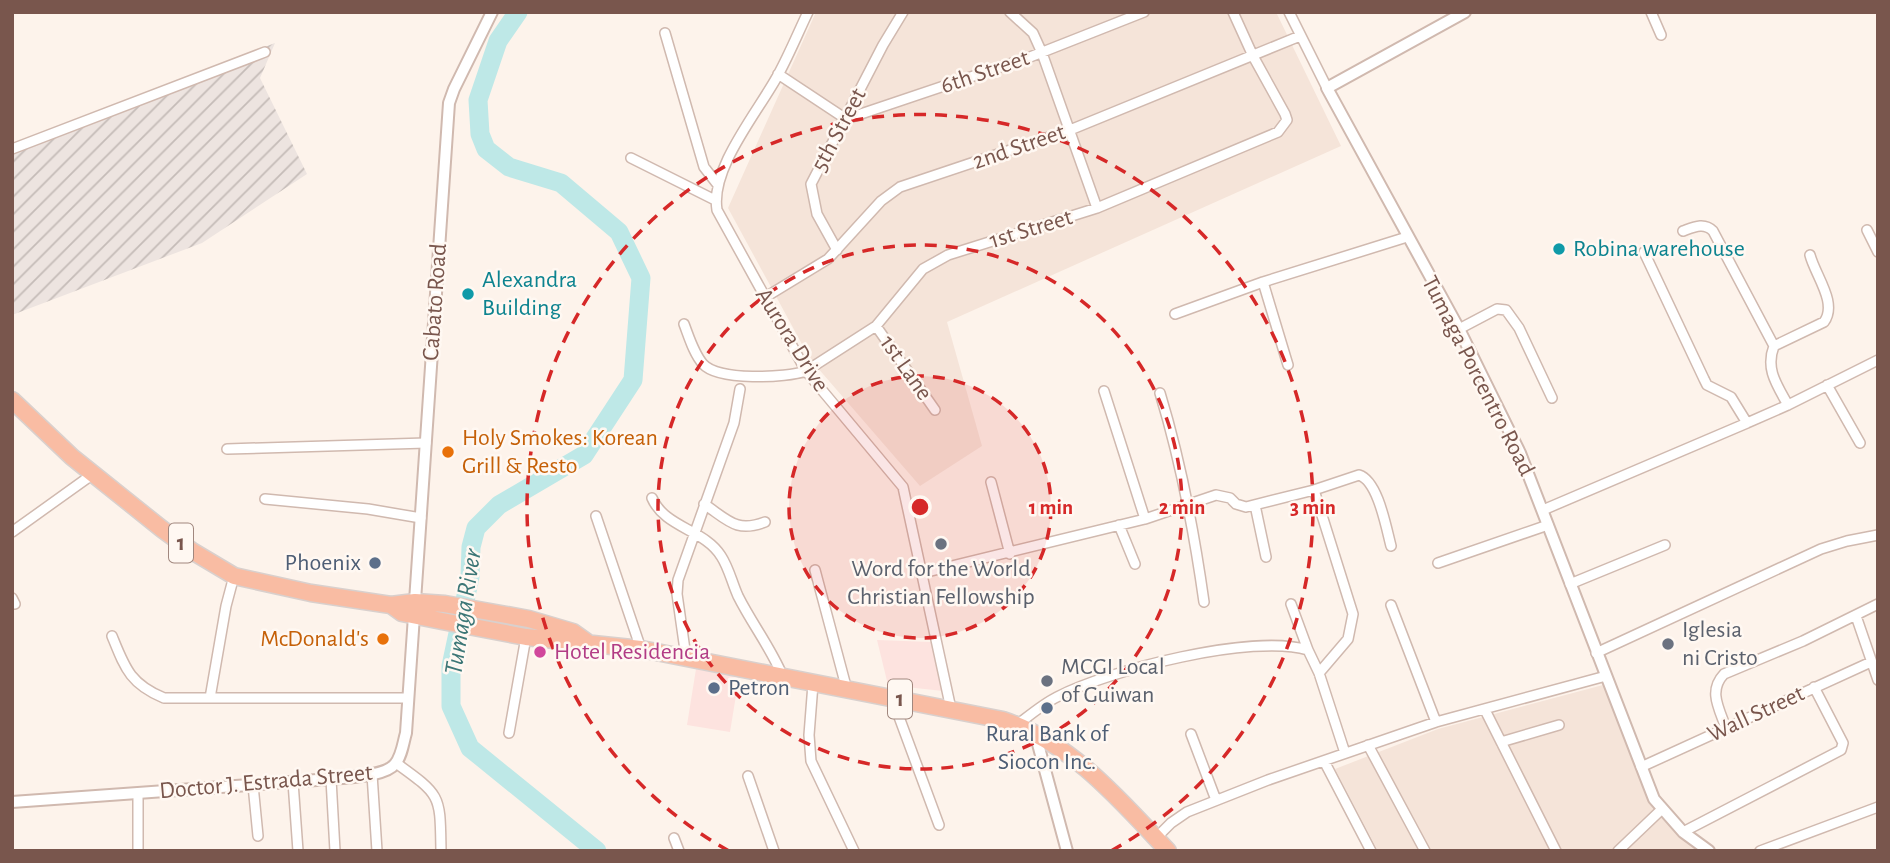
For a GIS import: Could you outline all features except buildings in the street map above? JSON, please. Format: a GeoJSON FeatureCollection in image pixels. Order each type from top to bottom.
{"type":"FeatureCollection","features":[{"type":"Feature","properties":{"kind":"highway","name":"1"},"geometry":{"type":"LineString","coordinates":[[12,400],[93,474],[162,529],[234,576],[311,593],[414,609],[442,621],[526,637],[641,649],[1017,724],[1052,742],[1089,770],[1168,851]]}},
{"type":"Feature","properties":{"kind":"highway","name":"1"},"geometry":{"type":"LineString","coordinates":[[414,609],[445,604],[529,619],[573,632],[587,642]]}},
{"type":"Feature","properties":{"kind":"street"},"geometry":{"type":"LineString","coordinates":[[631,158],[715,200],[718,185],[732,153],[778,75],[808,12]]}},
{"type":"Feature","properties":{"kind":"street","name":"5th Street"},"geometry":{"type":"LineString","coordinates":[[837,250],[817,214],[811,184],[883,44],[903,12]]}},
{"type":"Feature","properties":{"kind":"street"},"geometry":{"type":"LineString","coordinates":[[1010,12],[1033,33],[1042,53],[1097,208]]}},
{"type":"Feature","properties":{"kind":"street","name":"6th Street"},"geometry":{"type":"LineString","coordinates":[[846,119],[1042,53],[1120,17],[1144,12]]}},
{"type":"Feature","properties":{"kind":"street"},"geometry":{"type":"LineString","coordinates":[[1233,12],[1253,56]]}},
{"type":"Feature","properties":{"kind":"street"},"geometry":{"type":"LineString","coordinates":[[1289,12],[1327,88],[1465,12]]}},
{"type":"Feature","properties":{"kind":"street"},"geometry":{"type":"LineString","coordinates":[[1651,12],[1661,36]]}},
{"type":"Feature","properties":{"kind":"street","name":"Cabato Road"},"geometry":{"type":"LineString","coordinates":[[414,609],[449,103],[488,14]]}},
{"type":"Feature","properties":{"kind":"street"},"geometry":{"type":"LineString","coordinates":[[665,33],[704,167],[718,185]]}},
{"type":"Feature","properties":{"kind":"street","name":"2nd Street"},"geometry":{"type":"LineString","coordinates":[[764,298],[821,264],[881,201],[900,187],[1070,130],[1300,36]]}},
{"type":"Feature","properties":{"kind":"street"},"geometry":{"type":"LineString","coordinates":[[12,149],[265,52]]}},
{"type":"Feature","properties":{"kind":"street","name":"1st Street"},"geometry":{"type":"LineString","coordinates":[[806,371],[876,326],[923,269],[948,255],[1097,208],[1284,127],[1287,120],[1285,114],[1253,56]]}},
{"type":"Feature","properties":{"kind":"street"},"geometry":{"type":"LineString","coordinates":[[778,75],[846,119]]}},
{"type":"Feature","properties":{"kind":"street","name":"Tumaga Porcentro Road"},"geometry":{"type":"LineString","coordinates":[[1327,88],[1459,329],[1520,453],[1654,799],[1683,832],[1709,851]]}},
{"type":"Feature","properties":{"kind":"street","name":"Aurora Drive"},"geometry":{"type":"LineString","coordinates":[[715,200],[720,219],[806,371],[903,487],[951,709]]}},
{"type":"Feature","properties":{"kind":"street"},"geometry":{"type":"LineString","coordinates":[[1684,231],[1700,225],[1713,231],[1774,346]]}},
{"type":"Feature","properties":{"kind":"street"},"geometry":{"type":"LineString","coordinates":[[1867,230],[1878,251]]}},
{"type":"Feature","properties":{"kind":"street"},"geometry":{"type":"LineString","coordinates":[[1175,314],[1263,282],[1407,237]]}},
{"type":"Feature","properties":{"kind":"street"},"geometry":{"type":"LineString","coordinates":[[1644,252],[1707,385],[1731,397],[1747,422]]}},
{"type":"Feature","properties":{"kind":"street"},"geometry":{"type":"LineString","coordinates":[[1788,405],[1770,368],[1770,356],[1774,346],[1828,318],[1827,300],[1810,255]]}},
{"type":"Feature","properties":{"kind":"street"},"geometry":{"type":"LineString","coordinates":[[1263,282],[1288,365]]}},
{"type":"Feature","properties":{"kind":"street"},"geometry":{"type":"LineString","coordinates":[[1459,329],[1497,309],[1506,310],[1519,328],[1552,398]]}},
{"type":"Feature","properties":{"kind":"street"},"geometry":{"type":"LineString","coordinates":[[684,324],[698,358],[713,371],[772,376],[794,375],[806,371]]}},
{"type":"Feature","properties":{"kind":"street","name":"1st Lane"},"geometry":{"type":"LineString","coordinates":[[876,326],[935,410]]}},
{"type":"Feature","properties":{"kind":"street"},"geometry":{"type":"LineString","coordinates":[[1543,510],[1788,405],[1878,360]]}},
{"type":"Feature","properties":{"kind":"street"},"geometry":{"type":"LineString","coordinates":[[1827,385],[1860,443]]}},
{"type":"Feature","properties":{"kind":"street"},"geometry":{"type":"LineString","coordinates":[[686,657],[677,594],[678,580],[734,424],[740,389]]}},
{"type":"Feature","properties":{"kind":"street"},"geometry":{"type":"LineString","coordinates":[[1104,391],[1145,519]]}},
{"type":"Feature","properties":{"kind":"street"},"geometry":{"type":"LineString","coordinates":[[1160,393],[1188,503],[1204,602]]}},
{"type":"Feature","properties":{"kind":"street"},"geometry":{"type":"LineString","coordinates":[[228,449],[426,443]]}},
{"type":"Feature","properties":{"kind":"street"},"geometry":{"type":"LineString","coordinates":[[12,532],[93,474]]}},
{"type":"Feature","properties":{"kind":"street"},"geometry":{"type":"LineString","coordinates":[[923,573],[1010,554],[1145,519],[1188,503],[1223,495],[1240,506],[1255,505],[1314,490],[1353,475],[1366,477],[1373,486],[1391,546]]}},
{"type":"Feature","properties":{"kind":"street"},"geometry":{"type":"LineString","coordinates":[[991,482],[1010,554]]}},
{"type":"Feature","properties":{"kind":"street"},"geometry":{"type":"LineString","coordinates":[[1314,490],[1353,614],[1348,639],[1319,673]]}},
{"type":"Feature","properties":{"kind":"street"},"geometry":{"type":"LineString","coordinates":[[652,498],[666,518],[696,534],[720,555],[739,598],[783,677]]}},
{"type":"Feature","properties":{"kind":"street"},"geometry":{"type":"LineString","coordinates":[[265,499],[368,509],[421,518]]}},
{"type":"Feature","properties":{"kind":"street"},"geometry":{"type":"LineString","coordinates":[[704,504],[744,527],[765,522]]}},
{"type":"Feature","properties":{"kind":"street"},"geometry":{"type":"LineString","coordinates":[[1255,505],[1266,557]]}},
{"type":"Feature","properties":{"kind":"street"},"geometry":{"type":"LineString","coordinates":[[596,516],[641,649]]}},
{"type":"Feature","properties":{"kind":"street"},"geometry":{"type":"LineString","coordinates":[[1119,525],[1135,564]]}},
{"type":"Feature","properties":{"kind":"street"},"geometry":{"type":"LineString","coordinates":[[1438,563],[1548,525]]}},
{"type":"Feature","properties":{"kind":"street"},"geometry":{"type":"LineString","coordinates":[[1596,653],[1821,549],[1878,535]]}},
{"type":"Feature","properties":{"kind":"street"},"geometry":{"type":"LineString","coordinates":[[1570,584],[1665,545]]}},
{"type":"Feature","properties":{"kind":"street"},"geometry":{"type":"LineString","coordinates":[[815,570],[847,690]]}},
{"type":"Feature","properties":{"kind":"street"},"geometry":{"type":"LineString","coordinates":[[210,698],[234,576]]}},
{"type":"Feature","properties":{"kind":"street"},"geometry":{"type":"LineString","coordinates":[[1291,604],[1319,673],[1345,753]]}},
{"type":"Feature","properties":{"kind":"street"},"geometry":{"type":"LineString","coordinates":[[1726,728],[1715,688],[1724,674],[1878,604]]}},
{"type":"Feature","properties":{"kind":"street"},"geometry":{"type":"LineString","coordinates":[[1391,606],[1436,722]]}},
{"type":"Feature","properties":{"kind":"street","name":"Doctor J. Estrada Street"},"geometry":{"type":"LineString","coordinates":[[12,802],[331,779],[372,774],[391,768],[396,763],[406,733],[414,609]]}},
{"type":"Feature","properties":{"kind":"street"},"geometry":{"type":"LineString","coordinates":[[1856,616],[1878,680]]}},
{"type":"Feature","properties":{"kind":"street"},"geometry":{"type":"LineString","coordinates":[[112,636],[123,663],[144,690],[164,698],[408,698]]}},
{"type":"Feature","properties":{"kind":"street"},"geometry":{"type":"LineString","coordinates":[[509,733],[526,637]]}},
{"type":"Feature","properties":{"kind":"street"},"geometry":{"type":"LineString","coordinates":[[1017,724],[1058,696],[1125,670],[1225,649],[1288,645],[1308,650]]}},
{"type":"Feature","properties":{"kind":"street","name":"Wall Street"},"geometry":{"type":"LineString","coordinates":[[1641,767],[1871,662]]}},
{"type":"Feature","properties":{"kind":"street"},"geometry":{"type":"LineString","coordinates":[[1156,838],[1178,818],[1216,800],[1345,753],[1436,722],[1606,676]]}},
{"type":"Feature","properties":{"kind":"street"},"geometry":{"type":"LineString","coordinates":[[813,684],[808,735],[811,761],[854,851]]}},
{"type":"Feature","properties":{"kind":"street"},"geometry":{"type":"LineString","coordinates":[[1683,832],[1841,750],[1843,743],[1814,687]]}},
{"type":"Feature","properties":{"kind":"street"},"geometry":{"type":"LineString","coordinates":[[892,698],[939,825]]}},
{"type":"Feature","properties":{"kind":"street"},"geometry":{"type":"LineString","coordinates":[[1485,710],[1556,851]]}},
{"type":"Feature","properties":{"kind":"street"},"geometry":{"type":"LineString","coordinates":[[1501,742],[1559,725]]}},
{"type":"Feature","properties":{"kind":"street"},"geometry":{"type":"LineString","coordinates":[[1035,733],[1067,851]]}},
{"type":"Feature","properties":{"kind":"street"},"geometry":{"type":"LineString","coordinates":[[1191,734],[1216,800]]}},
{"type":"Feature","properties":{"kind":"street"},"geometry":{"type":"LineString","coordinates":[[1368,745],[1425,851]]}},
{"type":"Feature","properties":{"kind":"street"},"geometry":{"type":"LineString","coordinates":[[1324,761],[1371,851]]}},
{"type":"Feature","properties":{"kind":"street"},"geometry":{"type":"LineString","coordinates":[[396,763],[435,793],[440,807],[441,851]]}},
{"type":"Feature","properties":{"kind":"street"},"geometry":{"type":"LineString","coordinates":[[372,774],[377,851]]}},
{"type":"Feature","properties":{"kind":"street"},"geometry":{"type":"LineString","coordinates":[[748,776],[774,851]]}},
{"type":"Feature","properties":{"kind":"street"},"geometry":{"type":"LineString","coordinates":[[331,779],[335,851]]}},
{"type":"Feature","properties":{"kind":"street"},"geometry":{"type":"LineString","coordinates":[[293,782],[298,851]]}},
{"type":"Feature","properties":{"kind":"street"},"geometry":{"type":"LineString","coordinates":[[253,785],[258,836]]}},
{"type":"Feature","properties":{"kind":"street"},"geometry":{"type":"LineString","coordinates":[[138,793],[138,851]]}},
{"type":"Feature","properties":{"kind":"street"},"geometry":{"type":"LineString","coordinates":[[1760,851],[1878,807]]}},
{"type":"Feature","properties":{"kind":"street"},"geometry":{"type":"LineString","coordinates":[[1618,851],[1662,808]]}},
{"type":"Feature","properties":{"kind":"street"},"geometry":{"type":"LineString","coordinates":[[674,838],[679,851]]}},
{"type":"Feature","properties":{"kind":"shaded area"},"geometry":{"type":"Polygon","coordinates":[[[816,12],[1276,12],[1341,146],[947,322],[982,446],[920,486],[810,359],[728,208],[816,12]]]}},
{"type":"Feature","properties":{"kind":"shaded area"},"geometry":{"type":"Polygon","coordinates":[[[275,43],[260,78],[307,174],[202,243],[12,315],[12,145],[275,43]]]}},
{"type":"Feature","properties":{"kind":"shaded area"},"geometry":{"type":"Polygon","coordinates":[[[877,640],[931,642],[943,691],[888,685],[877,640]]]}},
{"type":"Feature","properties":{"kind":"shaded area"},"geometry":{"type":"Polygon","coordinates":[[[696,669],[739,677],[730,732],[687,725],[696,669]]]}},
{"type":"Feature","properties":{"kind":"shaded area"},"geometry":{"type":"Polygon","coordinates":[[[1603,685],[1654,805],[1703,851],[1378,851],[1335,769],[1438,729],[1603,685]]]}},
{"type":"Feature","properties":{"kind":"waterway","name":"Tumaga River"},"geometry":{"type":"LineString","coordinates":[[518,12],[498,41],[478,100],[480,134],[486,149],[509,167],[561,183],[619,232],[641,278],[633,380],[584,455],[499,505],[476,528],[471,547],[470,577],[451,666],[451,706],[470,748],[597,851]]}},
{"type":"Feature","properties":{"kind":"place","name":"Robina warehouse"},"geometry":{"type":"Point","coordinates":[1559,249]}},
{"type":"Feature","properties":{"kind":"place","name":"Alexandra Building"},"geometry":{"type":"Point","coordinates":[468,294]}},
{"type":"Feature","properties":{"kind":"place","name":"Holy Smokes: Korean Grill & Resto"},"geometry":{"type":"Point","coordinates":[448,452]}},
{"type":"Feature","properties":{"kind":"place","name":"Word for the World Christian Fellowship"},"geometry":{"type":"Point","coordinates":[941,544]}},
{"type":"Feature","properties":{"kind":"place","name":"Phoenix"},"geometry":{"type":"Point","coordinates":[375,563]}},
{"type":"Feature","properties":{"kind":"place","name":"McDonald's"},"geometry":{"type":"Point","coordinates":[383,639]}},
{"type":"Feature","properties":{"kind":"place","name":"Iglesia ni Cristo"},"geometry":{"type":"Point","coordinates":[1668,644]}},
{"type":"Feature","properties":{"kind":"place","name":"Hotel Residencia"},"geometry":{"type":"Point","coordinates":[540,652]}},
{"type":"Feature","properties":{"kind":"place","name":"MCGI Local of Guiwan"},"geometry":{"type":"Point","coordinates":[1047,681]}},
{"type":"Feature","properties":{"kind":"place","name":"Petron"},"geometry":{"type":"Point","coordinates":[714,688]}},
{"type":"Feature","properties":{"kind":"place","name":"Rural Bank of Siocon Inc."},"geometry":{"type":"Point","coordinates":[1047,708]}}]}
